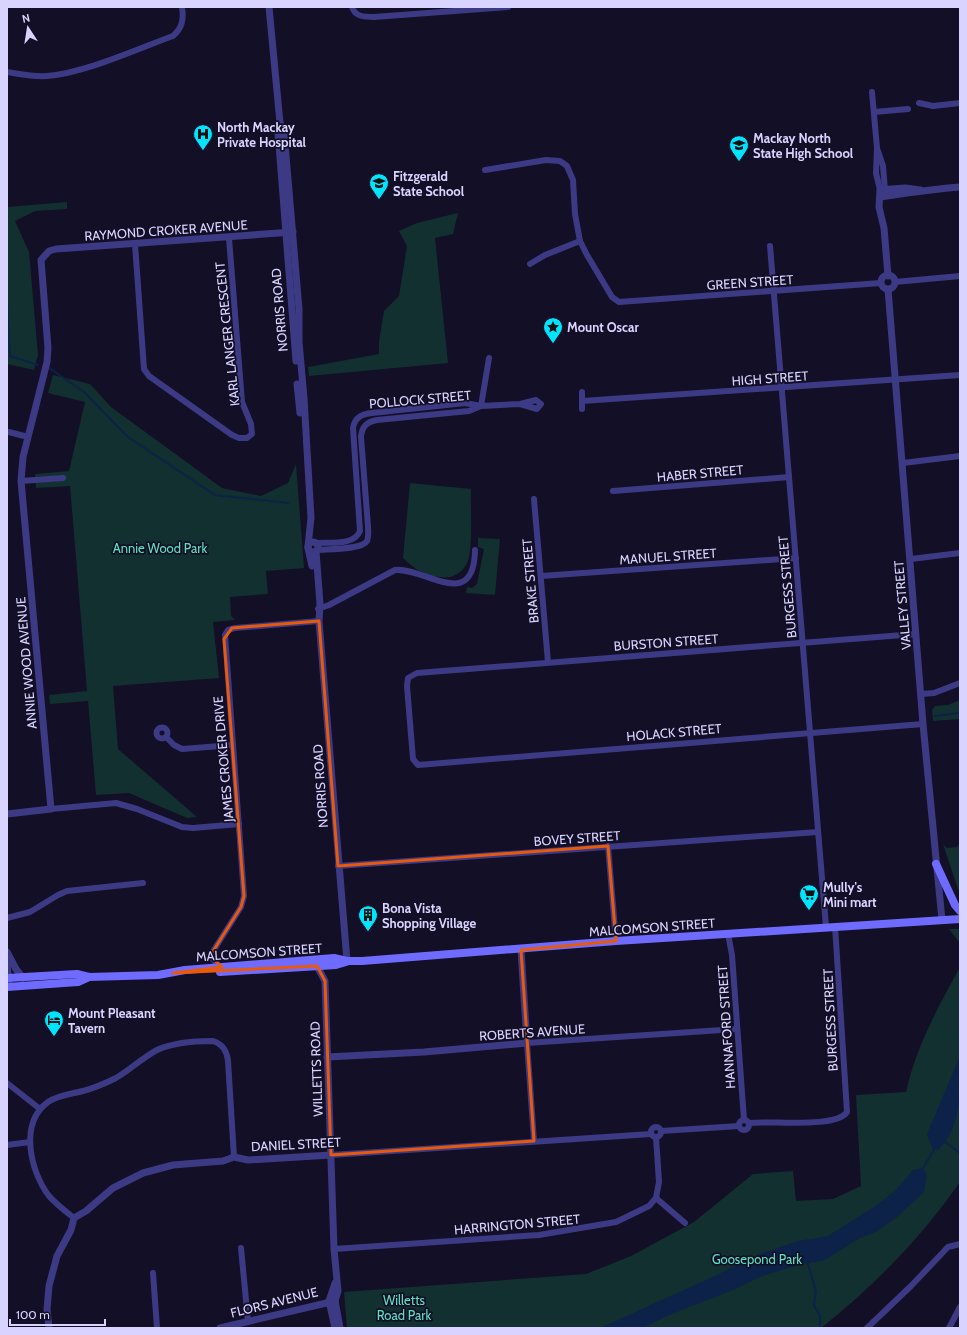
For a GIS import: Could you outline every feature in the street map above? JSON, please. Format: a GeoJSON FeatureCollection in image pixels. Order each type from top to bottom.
{"type":"FeatureCollection","features":[{"type":"Feature","properties":{"kind":"main road"},"geometry":{"type":"LineString","coordinates":[[936,864],[955,905],[960,911]]}},
{"type":"Feature","properties":{"kind":"main road","name":"MALCOMSON STREET"},"geometry":{"type":"LineString","coordinates":[[8,983],[23,978],[77,974],[89,977],[173,973],[187,974],[336,965],[347,961],[521,950],[616,941],[960,918]]}},
{"type":"Feature","properties":{"kind":"main road","name":"MALCOMSON STREET"},"geometry":{"type":"LineString","coordinates":[[173,973],[185,970],[334,958],[347,961]]}},
{"type":"Feature","properties":{"kind":"main road","name":"MALCOMSON STREET"},"geometry":{"type":"LineString","coordinates":[[8,983],[78,982],[89,977]]}},
{"type":"Feature","properties":{"kind":"street"},"geometry":{"type":"LineString","coordinates":[[7,72],[32,76],[48,76],[72,72],[166,39],[173,36],[181,29],[183,15],[182,7]]}},
{"type":"Feature","properties":{"kind":"street","name":"NORRIS ROAD"},"geometry":{"type":"LineString","coordinates":[[270,7],[280,123],[278,132],[284,233],[295,301],[299,342],[304,398],[309,496],[316,547],[320,604],[318,609]]}},
{"type":"Feature","properties":{"kind":"street"},"geometry":{"type":"LineString","coordinates":[[352,7],[357,14],[374,17],[508,7]]}},
{"type":"Feature","properties":{"kind":"street"},"geometry":{"type":"LineString","coordinates":[[872,92],[877,148],[883,166],[882,194],[879,207],[884,228],[888,276]]}},
{"type":"Feature","properties":{"kind":"street"},"geometry":{"type":"LineString","coordinates":[[919,103],[933,106],[960,103]]}},
{"type":"Feature","properties":{"kind":"street"},"geometry":{"type":"LineString","coordinates":[[874,112],[908,109]]}},
{"type":"Feature","properties":{"kind":"street","name":"NORRIS ROAD"},"geometry":{"type":"LineString","coordinates":[[280,123],[284,132],[293,232],[295,301]]}},
{"type":"Feature","properties":{"kind":"street"},"geometry":{"type":"LineString","coordinates":[[485,170],[546,160],[560,162],[567,166],[572,173],[575,214],[580,240],[545,255],[530,264]]}},
{"type":"Feature","properties":{"kind":"street"},"geometry":{"type":"LineString","coordinates":[[882,194],[905,188],[920,190],[960,187]]}},
{"type":"Feature","properties":{"kind":"street","name":"RAYMOND CROKER AVENUE"},"geometry":{"type":"LineString","coordinates":[[43,255],[56,249],[229,238],[293,232]]}},
{"type":"Feature","properties":{"kind":"street","name":"KARL LANGER CRESCENT"},"geometry":{"type":"LineString","coordinates":[[135,244],[144,369],[149,376],[232,435],[239,438],[247,438],[252,434],[251,424],[242,402],[229,238]]}},
{"type":"Feature","properties":{"kind":"street","name":"GREEN STREET"},"geometry":{"type":"LineString","coordinates":[[580,240],[587,255],[612,297],[620,302],[882,283]]}},
{"type":"Feature","properties":{"kind":"street","name":"BURGESS STREET"},"geometry":{"type":"LineString","coordinates":[[746,1121],[782,1124],[830,1120],[840,1119],[846,1112],[831,926],[818,832],[770,246]]}},
{"type":"Feature","properties":{"kind":"street","name":"ANNIE WOOD AVENUE"},"geometry":{"type":"LineString","coordinates":[[43,255],[40,266],[48,348],[47,362],[23,457],[21,481],[51,809]]}},
{"type":"Feature","properties":{"kind":"street"},"geometry":{"type":"LineString","coordinates":[[888,276],[893,278],[895,282]]}},
{"type":"Feature","properties":{"kind":"street"},"geometry":{"type":"LineString","coordinates":[[888,276],[884,277],[882,283],[884,288],[888,289],[892,287],[895,282]]}},
{"type":"Feature","properties":{"kind":"street"},"geometry":{"type":"LineString","coordinates":[[895,282],[960,276]]}},
{"type":"Feature","properties":{"kind":"street","name":"VALLEY STREET"},"geometry":{"type":"LineString","coordinates":[[888,289],[922,694],[923,724],[942,920]]}},
{"type":"Feature","properties":{"kind":"street"},"geometry":{"type":"LineString","coordinates":[[481,406],[489,358]]}},
{"type":"Feature","properties":{"kind":"street","name":"HIGH STREET"},"geometry":{"type":"LineString","coordinates":[[582,401],[960,375]]}},
{"type":"Feature","properties":{"kind":"street"},"geometry":{"type":"LineString","coordinates":[[582,392],[582,409]]}},
{"type":"Feature","properties":{"kind":"street","name":"POLLOCK STREET"},"geometry":{"type":"LineString","coordinates":[[360,533],[354,437],[354,422],[359,416],[389,411],[467,403],[481,406],[520,404]]}},
{"type":"Feature","properties":{"kind":"street","name":"POLLOCK STREET"},"geometry":{"type":"LineString","coordinates":[[368,536],[362,437],[363,427],[369,422],[471,410],[481,406]]}},
{"type":"Feature","properties":{"kind":"street"},"geometry":{"type":"LineString","coordinates":[[428,407],[428,415]]}},
{"type":"Feature","properties":{"kind":"street"},"geometry":{"type":"LineString","coordinates":[[409,409],[410,416]]}},
{"type":"Feature","properties":{"kind":"street"},"geometry":{"type":"LineString","coordinates":[[389,411],[389,419]]}},
{"type":"Feature","properties":{"kind":"street"},"geometry":{"type":"LineString","coordinates":[[366,414],[369,422]]}},
{"type":"Feature","properties":{"kind":"street"},"geometry":{"type":"LineString","coordinates":[[9,432],[28,437]]}},
{"type":"Feature","properties":{"kind":"street"},"geometry":{"type":"LineString","coordinates":[[354,437],[362,437]]}},
{"type":"Feature","properties":{"kind":"street"},"geometry":{"type":"LineString","coordinates":[[355,457],[363,456]]}},
{"type":"Feature","properties":{"kind":"street"},"geometry":{"type":"LineString","coordinates":[[903,463],[960,456]]}},
{"type":"Feature","properties":{"kind":"street"},"geometry":{"type":"LineString","coordinates":[[21,481],[63,478]]}},
{"type":"Feature","properties":{"kind":"street","name":"HABER STREET"},"geometry":{"type":"LineString","coordinates":[[613,491],[789,478]]}},
{"type":"Feature","properties":{"kind":"street"},"geometry":{"type":"LineString","coordinates":[[358,488],[365,488]]}},
{"type":"Feature","properties":{"kind":"street","name":"BRAKE STREET"},"geometry":{"type":"LineString","coordinates":[[534,499],[548,662]]}},
{"type":"Feature","properties":{"kind":"street","name":"NORRIS ROAD"},"geometry":{"type":"LineString","coordinates":[[311,518],[308,547],[312,559],[316,605],[318,609],[347,961]]}},
{"type":"Feature","properties":{"kind":"street"},"geometry":{"type":"LineString","coordinates":[[360,518],[368,518]]}},
{"type":"Feature","properties":{"kind":"street"},"geometry":{"type":"LineString","coordinates":[[308,547],[312,552],[316,547],[353,540],[360,533],[368,536],[366,542],[361,546],[333,545]]}},
{"type":"Feature","properties":{"kind":"street"},"geometry":{"type":"LineString","coordinates":[[318,609],[327,606],[395,570],[406,570],[436,581],[453,582],[467,580],[470,578],[473,569],[475,550]]}},
{"type":"Feature","properties":{"kind":"street"},"geometry":{"type":"LineString","coordinates":[[910,559],[960,553]]}},
{"type":"Feature","properties":{"kind":"street","name":"MANUEL STREET"},"geometry":{"type":"LineString","coordinates":[[541,576],[796,558]]}},
{"type":"Feature","properties":{"kind":"street","name":"JAMES CROKER DRIVE"},"geometry":{"type":"LineString","coordinates":[[220,967],[210,956],[241,907],[244,896],[224,639],[226,633],[235,628],[319,621]]}},
{"type":"Feature","properties":{"kind":"street","name":"BURSTON STREET"},"geometry":{"type":"LineString","coordinates":[[426,765],[418,765],[413,759],[407,686],[408,678],[418,673],[916,634]]}},
{"type":"Feature","properties":{"kind":"street"},"geometry":{"type":"LineString","coordinates":[[922,694],[934,693],[960,683]]}},
{"type":"Feature","properties":{"kind":"street","name":"HOLACK STREET"},"geometry":{"type":"LineString","coordinates":[[426,765],[810,732],[923,724]]}},
{"type":"Feature","properties":{"kind":"street"},"geometry":{"type":"LineString","coordinates":[[166,737],[174,745],[182,749],[233,745]]}},
{"type":"Feature","properties":{"kind":"street"},"geometry":{"type":"LineString","coordinates":[[7,814],[116,803],[137,808],[182,827],[193,828],[239,824]]}},
{"type":"Feature","properties":{"kind":"street","name":"BOVEY STREET"},"geometry":{"type":"LineString","coordinates":[[338,866],[818,832]]}},
{"type":"Feature","properties":{"kind":"street"},"geometry":{"type":"LineString","coordinates":[[608,846],[616,941]]}},
{"type":"Feature","properties":{"kind":"street"},"geometry":{"type":"LineString","coordinates":[[7,918],[30,912],[67,891],[143,883]]}},
{"type":"Feature","properties":{"kind":"street","name":"HANNAFORD STREET"},"geometry":{"type":"LineString","coordinates":[[728,934],[732,955],[737,1029],[746,1121]]}},
{"type":"Feature","properties":{"kind":"street"},"geometry":{"type":"LineString","coordinates":[[521,950],[534,1141]]}},
{"type":"Feature","properties":{"kind":"street"},"geometry":{"type":"LineString","coordinates":[[7,952],[16,969],[23,978]]}},
{"type":"Feature","properties":{"kind":"street"},"geometry":{"type":"LineString","coordinates":[[7,962],[8,983]]}},
{"type":"Feature","properties":{"kind":"street","name":"WILLETTS ROAD"},"geometry":{"type":"LineString","coordinates":[[317,966],[325,981],[336,1277],[332,1301],[335,1328]]}},
{"type":"Feature","properties":{"kind":"street","name":"ROBERTS AVENUE"},"geometry":{"type":"LineString","coordinates":[[327,1057],[424,1052],[737,1029]]}},
{"type":"Feature","properties":{"kind":"street"},"geometry":{"type":"LineString","coordinates":[[49,1328],[47,1309],[49,1286],[57,1256],[71,1230],[74,1218],[55,1203],[43,1186],[34,1164],[30,1142],[33,1123],[40,1109],[49,1102],[61,1096],[95,1087],[116,1078],[156,1051],[170,1045],[213,1041],[222,1045],[228,1057],[234,1157]]}},
{"type":"Feature","properties":{"kind":"street"},"geometry":{"type":"LineString","coordinates":[[7,1083],[40,1109]]}},
{"type":"Feature","properties":{"kind":"street"},"geometry":{"type":"LineString","coordinates":[[685,1223],[656,1198],[659,1182],[654,1135],[660,1136],[661,1131],[739,1126],[745,1129],[748,1128],[746,1121]]}},
{"type":"Feature","properties":{"kind":"street","name":"DANIEL STREET"},"geometry":{"type":"LineString","coordinates":[[74,1218],[86,1211],[113,1188],[143,1173],[173,1165],[223,1161],[234,1157],[248,1160],[534,1141],[654,1135]]}},
{"type":"Feature","properties":{"kind":"street"},"geometry":{"type":"LineString","coordinates":[[7,1145],[30,1142]]}},
{"type":"Feature","properties":{"kind":"street","name":"HARRINGTON STREET"},"geometry":{"type":"LineString","coordinates":[[334,1249],[539,1235],[578,1230],[616,1222],[648,1206],[656,1198]]}},
{"type":"Feature","properties":{"kind":"street"},"geometry":{"type":"LineString","coordinates":[[867,1328],[911,1286],[948,1247],[960,1244]]}},
{"type":"Feature","properties":{"kind":"street"},"geometry":{"type":"LineString","coordinates":[[241,1248],[248,1321]]}},
{"type":"Feature","properties":{"kind":"street"},"geometry":{"type":"LineString","coordinates":[[153,1273],[157,1328]]}},
{"type":"Feature","properties":{"kind":"street","name":"WILLETTS ROAD"},"geometry":{"type":"LineString","coordinates":[[332,1301],[340,1328]]}},
{"type":"Feature","properties":{"kind":"street","name":"FLORS AVENUE"},"geometry":{"type":"LineString","coordinates":[[220,1328],[332,1301]]}},
{"type":"Feature","properties":{"kind":"street"},"geometry":{"type":"LineString","coordinates":[[949,1328],[960,1307]]}},
{"type":"Feature","properties":{"kind":"highlighted area"},"geometry":{"type":"Polygon","coordinates":[[[319,621],[338,866],[608,846],[616,941],[521,950],[534,1141],[331,1155],[325,981],[317,966],[173,973],[222,967],[210,956],[241,907],[244,896],[224,639],[232,628],[319,621]]]}},
{"type":"Feature","properties":{"kind":"green space"},"geometry":{"type":"Polygon","coordinates":[[[67,202],[67,209],[35,211],[15,221],[29,252],[38,355],[34,370],[7,364],[7,207],[67,202]]]}},
{"type":"Feature","properties":{"kind":"green space"},"geometry":{"type":"Polygon","coordinates":[[[458,213],[453,234],[435,238],[448,363],[309,376],[308,367],[379,354],[379,341],[384,311],[399,296],[407,246],[399,231],[417,223],[458,213]]]}},
{"type":"Feature","properties":{"kind":"green space","name":"Annie Wood Park"},"geometry":{"type":"Polygon","coordinates":[[[53,375],[90,384],[111,407],[222,488],[261,496],[288,483],[296,464],[304,568],[266,571],[268,594],[230,597],[231,616],[235,620],[213,622],[219,678],[113,686],[118,749],[197,817],[187,818],[129,793],[96,795],[88,701],[50,704],[49,695],[87,691],[70,486],[36,488],[35,474],[69,471],[85,402],[48,393],[53,375]]]}},
{"type":"Feature","properties":{"kind":"green space"},"geometry":{"type":"Polygon","coordinates":[[[410,483],[471,489],[470,551],[466,565],[454,576],[444,577],[429,575],[415,568],[403,558],[410,483]]]}},
{"type":"Feature","properties":{"kind":"green space"},"geometry":{"type":"Polygon","coordinates":[[[478,538],[500,539],[495,595],[466,593],[467,587],[472,588],[477,584],[484,549],[478,547],[478,538]]]}},
{"type":"Feature","properties":{"kind":"green space"},"geometry":{"type":"Polygon","coordinates":[[[960,700],[960,719],[933,721],[932,710],[935,706],[948,705],[960,700]]]}},
{"type":"Feature","properties":{"kind":"green space"},"geometry":{"type":"Polygon","coordinates":[[[943,844],[947,848],[957,847],[960,844],[960,895],[943,844]]]}},
{"type":"Feature","properties":{"kind":"green space"},"geometry":{"type":"Polygon","coordinates":[[[949,929],[960,929],[960,943],[949,929]]]}},
{"type":"Feature","properties":{"kind":"green space","name":"Goosepond Park"},"geometry":{"type":"Polygon","coordinates":[[[960,967],[960,1182],[929,1223],[896,1260],[860,1295],[821,1328],[347,1328],[344,1292],[586,1274],[631,1256],[694,1222],[753,1174],[793,1171],[796,1201],[833,1199],[861,1186],[856,1095],[906,1092],[910,1075],[928,1028],[960,967]]]}},
{"type":"Feature","properties":{"kind":"water"},"geometry":{"type":"Polygon","coordinates":[[[960,1056],[960,1094],[956,1119],[946,1141],[938,1150],[932,1148],[927,1134],[960,1056]]]}},
{"type":"Feature","properties":{"kind":"water"},"geometry":{"type":"Polygon","coordinates":[[[923,1168],[927,1175],[924,1192],[897,1217],[876,1232],[860,1238],[823,1261],[801,1264],[762,1276],[733,1290],[669,1315],[643,1328],[600,1328],[717,1275],[752,1257],[798,1241],[828,1236],[874,1207],[895,1191],[913,1170],[923,1168]]]}},
{"type":"Feature","properties":{"kind":"waterway"},"geometry":{"type":"LineString","coordinates":[[7,300],[10,356],[38,365]]}},
{"type":"Feature","properties":{"kind":"waterway"},"geometry":{"type":"LineString","coordinates":[[49,368],[84,392],[128,437],[215,495],[288,503]]}},
{"type":"Feature","properties":{"kind":"waterway"},"geometry":{"type":"LineString","coordinates":[[935,716],[960,713]]}},
{"type":"Feature","properties":{"kind":"waterway"},"geometry":{"type":"LineString","coordinates":[[945,1142],[960,1153]]}},
{"type":"Feature","properties":{"kind":"waterway"},"geometry":{"type":"LineString","coordinates":[[922,1170],[935,1148]]}},
{"type":"Feature","properties":{"kind":"waterway"},"geometry":{"type":"LineString","coordinates":[[807,1261],[816,1291],[814,1306],[820,1315],[820,1328]]}},
{"type":"Feature","properties":{"kind":"place","name":"North Mackay Private Hospital"},"geometry":{"type":"Point","coordinates":[203,151]}},
{"type":"Feature","properties":{"kind":"place","name":"Mackay North State High School"},"geometry":{"type":"Point","coordinates":[739,162]}},
{"type":"Feature","properties":{"kind":"place","name":"Fitzgerald State School"},"geometry":{"type":"Point","coordinates":[379,200]}},
{"type":"Feature","properties":{"kind":"place","name":"Mount Oscar"},"geometry":{"type":"Point","coordinates":[553,344]}},
{"type":"Feature","properties":{"kind":"place","name":"Mully's Mini mart"},"geometry":{"type":"Point","coordinates":[809,911]}},
{"type":"Feature","properties":{"kind":"place","name":"Bona Vista Shopping Village"},"geometry":{"type":"Point","coordinates":[368,932]}},
{"type":"Feature","properties":{"kind":"place","name":"Mount Pleasant Tavern"},"geometry":{"type":"Point","coordinates":[54,1037]}},
{"type":"Feature","properties":{"kind":"park label","name":"Willetts Road Park"},"geometry":{"type":"Point","coordinates":[404,1308]}}]}
